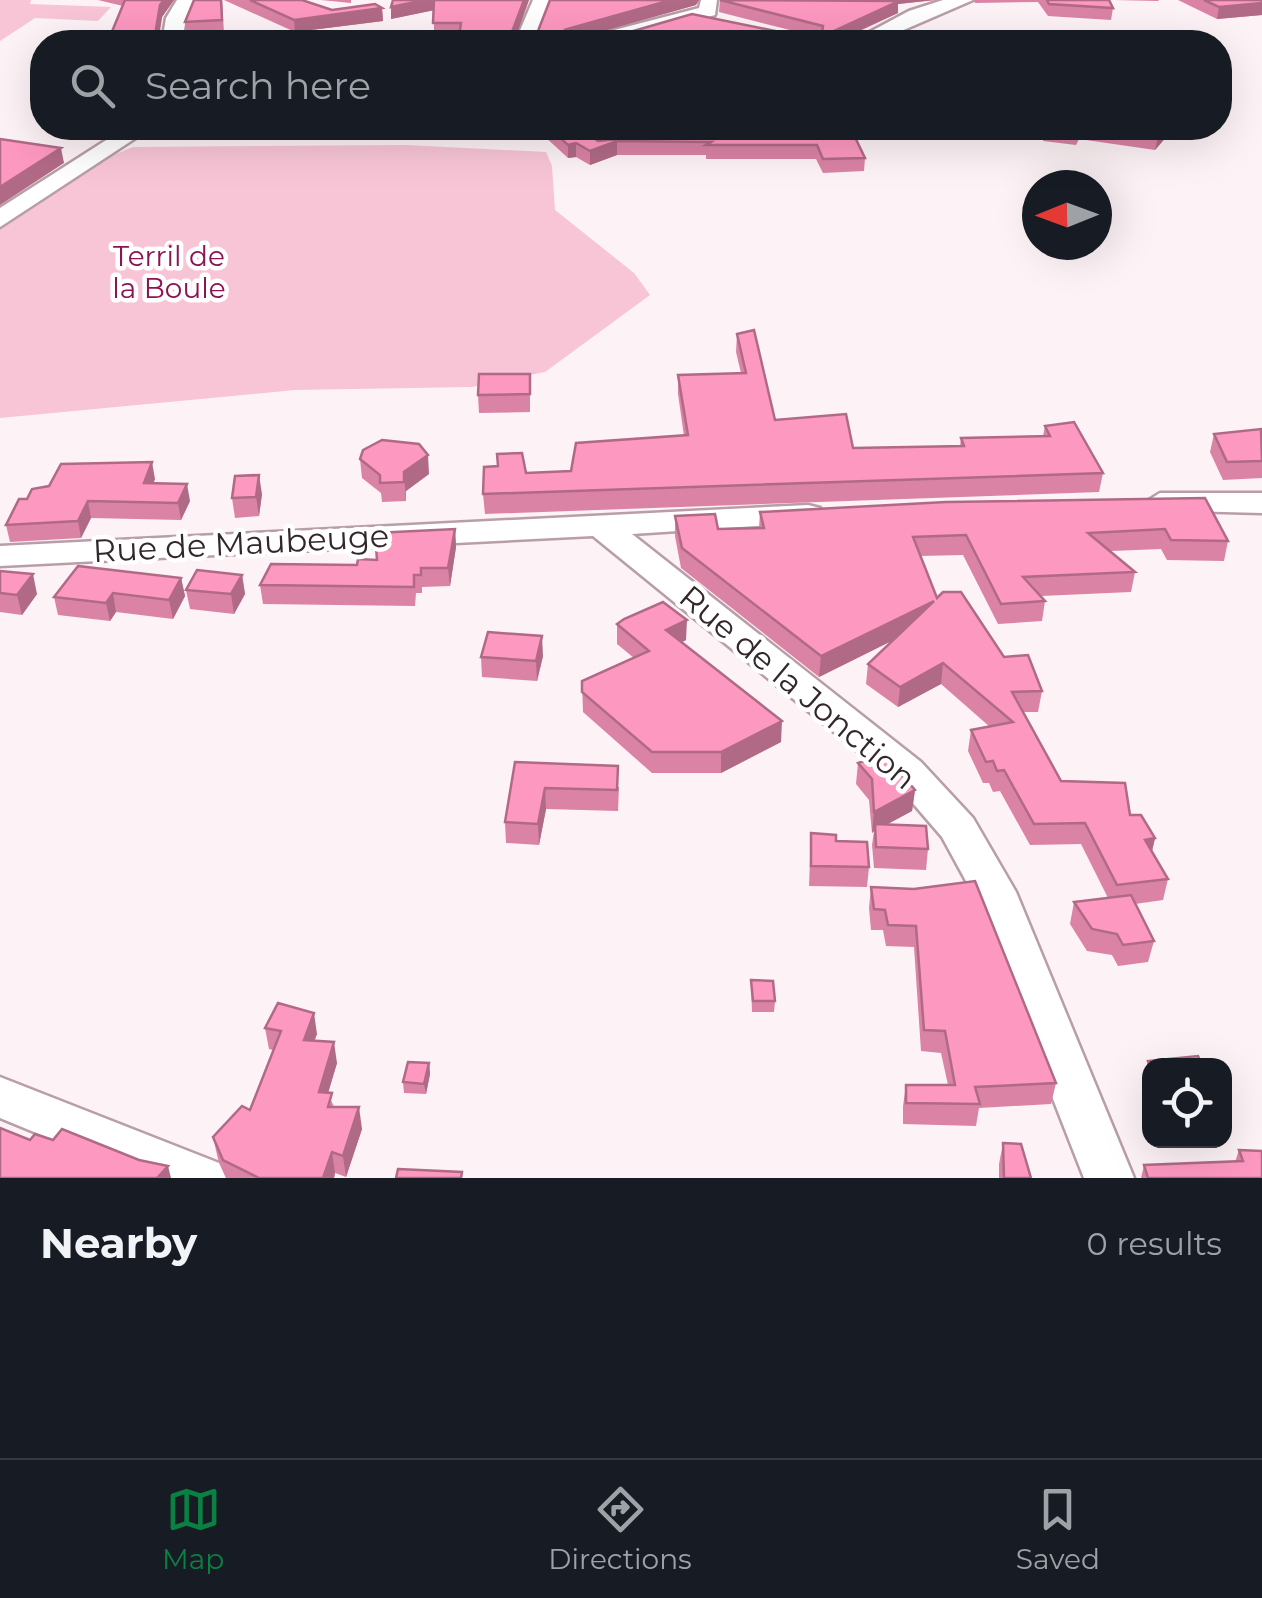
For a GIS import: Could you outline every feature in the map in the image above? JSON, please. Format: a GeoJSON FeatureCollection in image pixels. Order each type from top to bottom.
{"type":"FeatureCollection","features":[{"type":"Feature","properties":{"kind":"street"},"geometry":{"type":"LineString","coordinates":[[174,30],[187,0]]}},
{"type":"Feature","properties":{"kind":"street"},"geometry":{"type":"LineString","coordinates":[[530,30],[543,0]]}},
{"type":"Feature","properties":{"kind":"street"},"geometry":{"type":"LineString","coordinates":[[885,30],[916,14],[963,0]]}},
{"type":"Feature","properties":{"kind":"street"},"geometry":{"type":"LineString","coordinates":[[643,30],[707,5],[723,25]]}},
{"type":"Feature","properties":{"kind":"street"},"geometry":{"type":"LineString","coordinates":[[0,219],[122,140]]}},
{"type":"Feature","properties":{"kind":"street"},"geometry":{"type":"LineString","coordinates":[[1127,502],[1262,504]]}},
{"type":"Feature","properties":{"kind":"street","name":"Rue de Maubeuge"},"geometry":{"type":"LineString","coordinates":[[0,556],[848,512]]}},
{"type":"Feature","properties":{"kind":"street","name":"Rue de la Jonction"},"geometry":{"type":"LineString","coordinates":[[600,526],[896,762],[958,828],[994,892],[1103,1159]]}},
{"type":"Feature","properties":{"kind":"street"},"geometry":{"type":"LineString","coordinates":[[0,1097],[201,1178]]}},
{"type":"Feature","properties":{"kind":"green space"},"geometry":{"type":"Polygon","coordinates":[[[0,0],[111,7],[98,21],[35,18],[0,41],[0,0]]]}},
{"type":"Feature","properties":{"kind":"green space","name":"Terril de la Boule"},"geometry":{"type":"Polygon","coordinates":[[[406,145],[546,152],[552,166],[555,210],[634,273],[650,295],[545,372],[472,387],[295,390],[0,418],[0,229],[108,157],[133,147],[406,145]]]}},
{"type":"Feature","properties":{"kind":"building"},"geometry":{"type":"Polygon","coordinates":[[[125,0],[164,0],[158,30],[113,30],[125,0]]]}},
{"type":"Feature","properties":{"kind":"building"},"geometry":{"type":"Polygon","coordinates":[[[194,0],[221,0],[222,20],[185,22],[194,0]]]}},
{"type":"Feature","properties":{"kind":"building"},"geometry":{"type":"Polygon","coordinates":[[[250,0],[302,0],[332,10],[375,4],[382,8],[294,20],[250,0]]]}},
{"type":"Feature","properties":{"kind":"building"},"geometry":{"type":"Polygon","coordinates":[[[393,0],[425,0],[391,7],[393,0]]]}},
{"type":"Feature","properties":{"kind":"building"},"geometry":{"type":"Polygon","coordinates":[[[434,0],[524,0],[513,30],[460,30],[461,23],[433,23],[434,0]]]}},
{"type":"Feature","properties":{"kind":"building"},"geometry":{"type":"Polygon","coordinates":[[[550,0],[671,0],[564,30],[538,30],[550,0]]]}},
{"type":"Feature","properties":{"kind":"building"},"geometry":{"type":"Polygon","coordinates":[[[720,0],[899,1],[836,30],[822,30],[823,26],[720,0]]]}},
{"type":"Feature","properties":{"kind":"building"},"geometry":{"type":"Polygon","coordinates":[[[1047,0],[1109,0],[1113,8],[1049,4],[1047,0]]]}},
{"type":"Feature","properties":{"kind":"building"},"geometry":{"type":"Polygon","coordinates":[[[1204,0],[1262,0],[1262,3],[1219,7],[1204,0]]]}},
{"type":"Feature","properties":{"kind":"building"},"geometry":{"type":"Polygon","coordinates":[[[692,14],[770,30],[637,30],[692,14]]]}},
{"type":"Feature","properties":{"kind":"building"},"geometry":{"type":"Polygon","coordinates":[[[0,139],[61,148],[0,187],[0,139]]]}},
{"type":"Feature","properties":{"kind":"building"},"geometry":{"type":"Polygon","coordinates":[[[562,140],[856,140],[865,158],[823,159],[817,145],[617,141],[590,151],[576,143],[568,145],[562,140]]]}},
{"type":"Feature","properties":{"kind":"building"},"geometry":{"type":"Polygon","coordinates":[[[754,330],[775,420],[846,414],[853,448],[964,446],[961,438],[1050,436],[1045,426],[1074,422],[1103,473],[483,494],[484,467],[498,466],[497,454],[522,453],[526,473],[571,471],[576,443],[688,435],[678,375],[746,373],[737,334],[754,330]]]}},
{"type":"Feature","properties":{"kind":"building"},"geometry":{"type":"Polygon","coordinates":[[[479,374],[530,374],[530,394],[478,395],[479,374]]]}},
{"type":"Feature","properties":{"kind":"building"},"geometry":{"type":"Polygon","coordinates":[[[1261,429],[1262,461],[1227,462],[1214,434],[1261,429]]]}},
{"type":"Feature","properties":{"kind":"building"},"geometry":{"type":"Polygon","coordinates":[[[382,440],[419,444],[428,455],[404,472],[404,482],[380,483],[380,475],[360,459],[363,450],[382,440]]]}},
{"type":"Feature","properties":{"kind":"building"},"geometry":{"type":"Polygon","coordinates":[[[152,462],[144,483],[187,484],[178,503],[88,501],[78,521],[6,525],[19,499],[27,499],[32,489],[49,486],[61,464],[152,462]]]}},
{"type":"Feature","properties":{"kind":"building"},"geometry":{"type":"Polygon","coordinates":[[[259,475],[256,497],[232,498],[235,476],[259,475]]]}},
{"type":"Feature","properties":{"kind":"building"},"geometry":{"type":"Polygon","coordinates":[[[1205,498],[1228,541],[1171,540],[1165,529],[1088,533],[1135,572],[1023,577],[1045,601],[1001,604],[966,535],[913,537],[937,598],[943,592],[961,592],[1004,657],[1028,655],[1042,691],[1012,692],[1061,781],[1125,783],[1130,815],[1141,815],[1155,838],[1145,840],[1168,879],[1117,885],[1085,823],[1034,824],[1004,770],[997,771],[993,761],[986,762],[971,730],[1013,722],[943,663],[900,687],[868,664],[934,601],[821,656],[682,548],[675,516],[715,514],[718,529],[764,528],[760,512],[946,502],[1205,498]]]}},
{"type":"Feature","properties":{"kind":"building"},"geometry":{"type":"Polygon","coordinates":[[[455,529],[448,568],[421,568],[421,575],[414,575],[414,587],[260,585],[271,564],[357,565],[358,559],[377,560],[375,533],[455,529]]]}},
{"type":"Feature","properties":{"kind":"building"},"geometry":{"type":"Polygon","coordinates":[[[78,566],[181,578],[169,600],[113,593],[106,603],[54,597],[78,566]]]}},
{"type":"Feature","properties":{"kind":"building"},"geometry":{"type":"Polygon","coordinates":[[[197,570],[242,575],[231,594],[186,590],[197,570]]]}},
{"type":"Feature","properties":{"kind":"building"},"geometry":{"type":"Polygon","coordinates":[[[0,571],[33,574],[17,595],[0,593],[0,571]]]}},
{"type":"Feature","properties":{"kind":"building"},"geometry":{"type":"Polygon","coordinates":[[[663,602],[687,620],[666,630],[782,721],[721,752],[652,752],[582,692],[582,681],[649,651],[617,624],[663,602]]]}},
{"type":"Feature","properties":{"kind":"building"},"geometry":{"type":"Polygon","coordinates":[[[488,632],[542,636],[536,661],[481,657],[488,632]]]}},
{"type":"Feature","properties":{"kind":"building"},"geometry":{"type":"Polygon","coordinates":[[[883,754],[915,790],[874,812],[872,779],[858,763],[883,754]]]}},
{"type":"Feature","properties":{"kind":"building"},"geometry":{"type":"Polygon","coordinates":[[[515,762],[618,766],[617,790],[545,788],[538,824],[505,822],[515,762]]]}},
{"type":"Feature","properties":{"kind":"building"},"geometry":{"type":"Polygon","coordinates":[[[875,824],[926,826],[928,849],[876,847],[875,824]]]}},
{"type":"Feature","properties":{"kind":"building"},"geometry":{"type":"Polygon","coordinates":[[[811,833],[836,835],[836,841],[867,842],[869,867],[811,866],[811,833]]]}},
{"type":"Feature","properties":{"kind":"building"},"geometry":{"type":"Polygon","coordinates":[[[975,881],[1056,1083],[975,1087],[980,1104],[906,1103],[906,1085],[955,1085],[945,1031],[924,1030],[916,926],[888,925],[885,910],[874,909],[871,887],[914,889],[975,881]]]}},
{"type":"Feature","properties":{"kind":"building"},"geometry":{"type":"Polygon","coordinates":[[[1131,895],[1154,941],[1123,945],[1117,934],[1092,929],[1074,902],[1131,895]]]}},
{"type":"Feature","properties":{"kind":"building"},"geometry":{"type":"Polygon","coordinates":[[[751,980],[773,981],[775,1001],[753,1001],[751,980]]]}},
{"type":"Feature","properties":{"kind":"building"},"geometry":{"type":"Polygon","coordinates":[[[278,1003],[314,1013],[304,1040],[334,1042],[319,1092],[332,1093],[328,1107],[359,1107],[343,1156],[332,1152],[323,1178],[259,1178],[223,1160],[213,1137],[242,1106],[250,1110],[281,1031],[265,1028],[278,1003]]]}},
{"type":"Feature","properties":{"kind":"building"},"geometry":{"type":"Polygon","coordinates":[[[408,1062],[429,1063],[424,1084],[403,1082],[408,1062]]]}},
{"type":"Feature","properties":{"kind":"building"},"geometry":{"type":"Polygon","coordinates":[[[0,1128],[30,1140],[35,1134],[53,1140],[62,1129],[139,1160],[168,1166],[157,1178],[0,1178],[0,1128]]]}},
{"type":"Feature","properties":{"kind":"building"},"geometry":{"type":"Polygon","coordinates":[[[1003,1143],[1021,1144],[1031,1178],[1004,1178],[1003,1143]]]}},
{"type":"Feature","properties":{"kind":"building"},"geometry":{"type":"Polygon","coordinates":[[[1239,1150],[1262,1151],[1262,1178],[1148,1178],[1144,1165],[1243,1161],[1239,1150]]]}},
{"type":"Feature","properties":{"kind":"building"},"geometry":{"type":"Polygon","coordinates":[[[398,1169],[462,1172],[461,1178],[396,1178],[398,1169]]]}}]}
